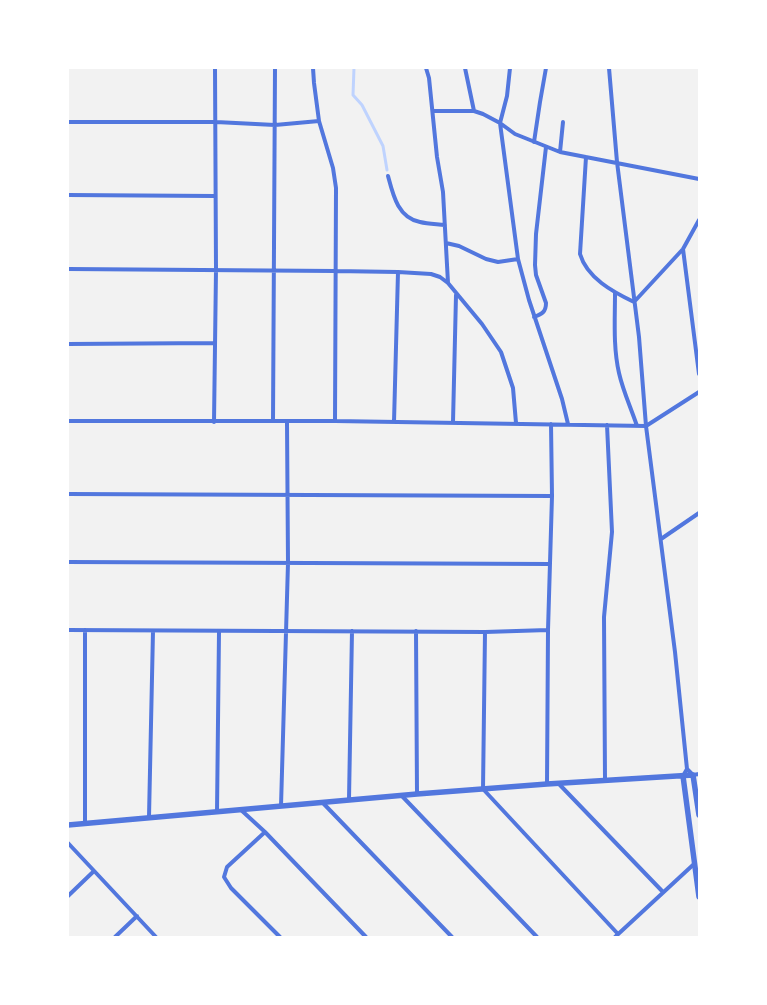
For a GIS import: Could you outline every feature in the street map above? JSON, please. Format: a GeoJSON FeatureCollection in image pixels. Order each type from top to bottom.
{"type":"FeatureCollection","features":[{"type":"Feature","properties":{"kind":"street"},"geometry":{"type":"LineString","coordinates":[[214,422],[216,68]]}},
{"type":"Feature","properties":{"kind":"street"},"geometry":{"type":"LineString","coordinates":[[273,422],[275,68]]}},
{"type":"Feature","properties":{"kind":"street"},"geometry":{"type":"LineString","coordinates":[[314,68],[314,84],[319,121],[335,177],[335,421]]}},
{"type":"Feature","properties":{"kind":"street"},"geometry":{"type":"LineString","coordinates":[[426,68],[429,78],[437,157],[443,192],[448,283]]}},
{"type":"Feature","properties":{"kind":"street"},"geometry":{"type":"LineString","coordinates":[[465,68],[474,111]]}},
{"type":"Feature","properties":{"kind":"street"},"geometry":{"type":"LineString","coordinates":[[510,68],[507,96],[500,123],[518,259],[534,317],[562,399],[568,424]]}},
{"type":"Feature","properties":{"kind":"street"},"geometry":{"type":"LineString","coordinates":[[534,142],[546,68]]}},
{"type":"Feature","properties":{"kind":"street"},"geometry":{"type":"LineString","coordinates":[[609,68],[618,162],[639,337],[646,426],[676,652],[687,769],[683,776],[699,897]]}},
{"type":"Feature","properties":{"kind":"street"},"geometry":{"type":"LineString","coordinates":[[433,111],[474,111],[500,123],[515,134],[560,152],[618,162],[699,179]]}},
{"type":"Feature","properties":{"kind":"street"},"geometry":{"type":"LineString","coordinates":[[68,122],[216,122],[275,125],[319,121]]}},
{"type":"Feature","properties":{"kind":"street"},"geometry":{"type":"LineString","coordinates":[[560,152],[563,122]]}},
{"type":"Feature","properties":{"kind":"street"},"geometry":{"type":"LineString","coordinates":[[534,317],[544,312],[546,308],[546,303],[536,275],[535,265],[536,234],[546,147]]}},
{"type":"Feature","properties":{"kind":"street"},"geometry":{"type":"LineString","coordinates":[[586,157],[580,254],[586,268],[615,292],[634,302]]}},
{"type":"Feature","properties":{"kind":"street"},"geometry":{"type":"LineString","coordinates":[[388,176],[396,204],[406,216],[419,222],[445,225]]}},
{"type":"Feature","properties":{"kind":"street"},"geometry":{"type":"LineString","coordinates":[[68,195],[215,196]]}},
{"type":"Feature","properties":{"kind":"street"},"geometry":{"type":"LineString","coordinates":[[634,302],[683,249],[699,220]]}},
{"type":"Feature","properties":{"kind":"street"},"geometry":{"type":"LineString","coordinates":[[446,243],[459,246],[486,259],[498,262],[518,259]]}},
{"type":"Feature","properties":{"kind":"street"},"geometry":{"type":"LineString","coordinates":[[683,249],[699,374]]}},
{"type":"Feature","properties":{"kind":"street"},"geometry":{"type":"LineString","coordinates":[[68,269],[398,272],[431,274],[440,277],[448,283],[456,295],[482,324],[501,352],[513,388],[516,423]]}},
{"type":"Feature","properties":{"kind":"street"},"geometry":{"type":"LineString","coordinates":[[394,422],[398,272]]}},
{"type":"Feature","properties":{"kind":"street"},"geometry":{"type":"LineString","coordinates":[[615,292],[614,337],[618,372],[637,426]]}},
{"type":"Feature","properties":{"kind":"street"},"geometry":{"type":"LineString","coordinates":[[453,422],[456,295]]}},
{"type":"Feature","properties":{"kind":"street"},"geometry":{"type":"LineString","coordinates":[[68,344],[215,343]]}},
{"type":"Feature","properties":{"kind":"street"},"geometry":{"type":"LineString","coordinates":[[68,422],[335,421],[646,426],[699,392]]}},
{"type":"Feature","properties":{"kind":"street"},"geometry":{"type":"LineString","coordinates":[[281,806],[288,563],[287,422]]}},
{"type":"Feature","properties":{"kind":"street"},"geometry":{"type":"LineString","coordinates":[[546,784],[548,630],[552,496],[551,424]]}},
{"type":"Feature","properties":{"kind":"street"},"geometry":{"type":"LineString","coordinates":[[605,780],[604,617],[612,532],[607,425]]}},
{"type":"Feature","properties":{"kind":"street"},"geometry":{"type":"LineString","coordinates":[[68,494],[552,496]]}},
{"type":"Feature","properties":{"kind":"street"},"geometry":{"type":"LineString","coordinates":[[661,539],[699,513]]}},
{"type":"Feature","properties":{"kind":"street"},"geometry":{"type":"LineString","coordinates":[[68,562],[550,564]]}},
{"type":"Feature","properties":{"kind":"street"},"geometry":{"type":"LineString","coordinates":[[68,630],[219,632],[285,630],[485,632],[548,630]]}},
{"type":"Feature","properties":{"kind":"street"},"geometry":{"type":"LineString","coordinates":[[85,630],[85,823]]}},
{"type":"Feature","properties":{"kind":"street"},"geometry":{"type":"LineString","coordinates":[[149,817],[153,631]]}},
{"type":"Feature","properties":{"kind":"street"},"geometry":{"type":"LineString","coordinates":[[349,800],[352,631]]}},
{"type":"Feature","properties":{"kind":"street"},"geometry":{"type":"LineString","coordinates":[[416,631],[417,794]]}},
{"type":"Feature","properties":{"kind":"street"},"geometry":{"type":"LineString","coordinates":[[217,812],[219,632]]}},
{"type":"Feature","properties":{"kind":"street"},"geometry":{"type":"LineString","coordinates":[[485,632],[482,789],[616,935],[694,864]]}},
{"type":"Feature","properties":{"kind":"street"},"geometry":{"type":"LineString","coordinates":[[687,769],[696,775]]}},
{"type":"Feature","properties":{"kind":"street"},"geometry":{"type":"LineString","coordinates":[[68,825],[402,795],[546,784],[696,775]]}},
{"type":"Feature","properties":{"kind":"street"},"geometry":{"type":"LineString","coordinates":[[696,775],[699,815]]}},
{"type":"Feature","properties":{"kind":"street"},"geometry":{"type":"LineString","coordinates":[[559,784],[663,892]]}},
{"type":"Feature","properties":{"kind":"street"},"geometry":{"type":"LineString","coordinates":[[402,795],[537,937]]}},
{"type":"Feature","properties":{"kind":"street"},"geometry":{"type":"LineString","coordinates":[[322,802],[452,937]]}},
{"type":"Feature","properties":{"kind":"street"},"geometry":{"type":"LineString","coordinates":[[239,809],[265,832],[366,937]]}},
{"type":"Feature","properties":{"kind":"street"},"geometry":{"type":"LineString","coordinates":[[265,832],[227,867],[224,877],[231,888],[280,937]]}},
{"type":"Feature","properties":{"kind":"street"},"geometry":{"type":"LineString","coordinates":[[68,843],[156,937]]}},
{"type":"Feature","properties":{"kind":"street"},"geometry":{"type":"LineString","coordinates":[[68,896],[94,871]]}},
{"type":"Feature","properties":{"kind":"street"},"geometry":{"type":"LineString","coordinates":[[115,937],[137,916]]}},
{"type":"Feature","properties":{"kind":"waterway"},"geometry":{"type":"LineString","coordinates":[[354,68],[353,95],[362,105],[383,146],[387,170]]}}]}
